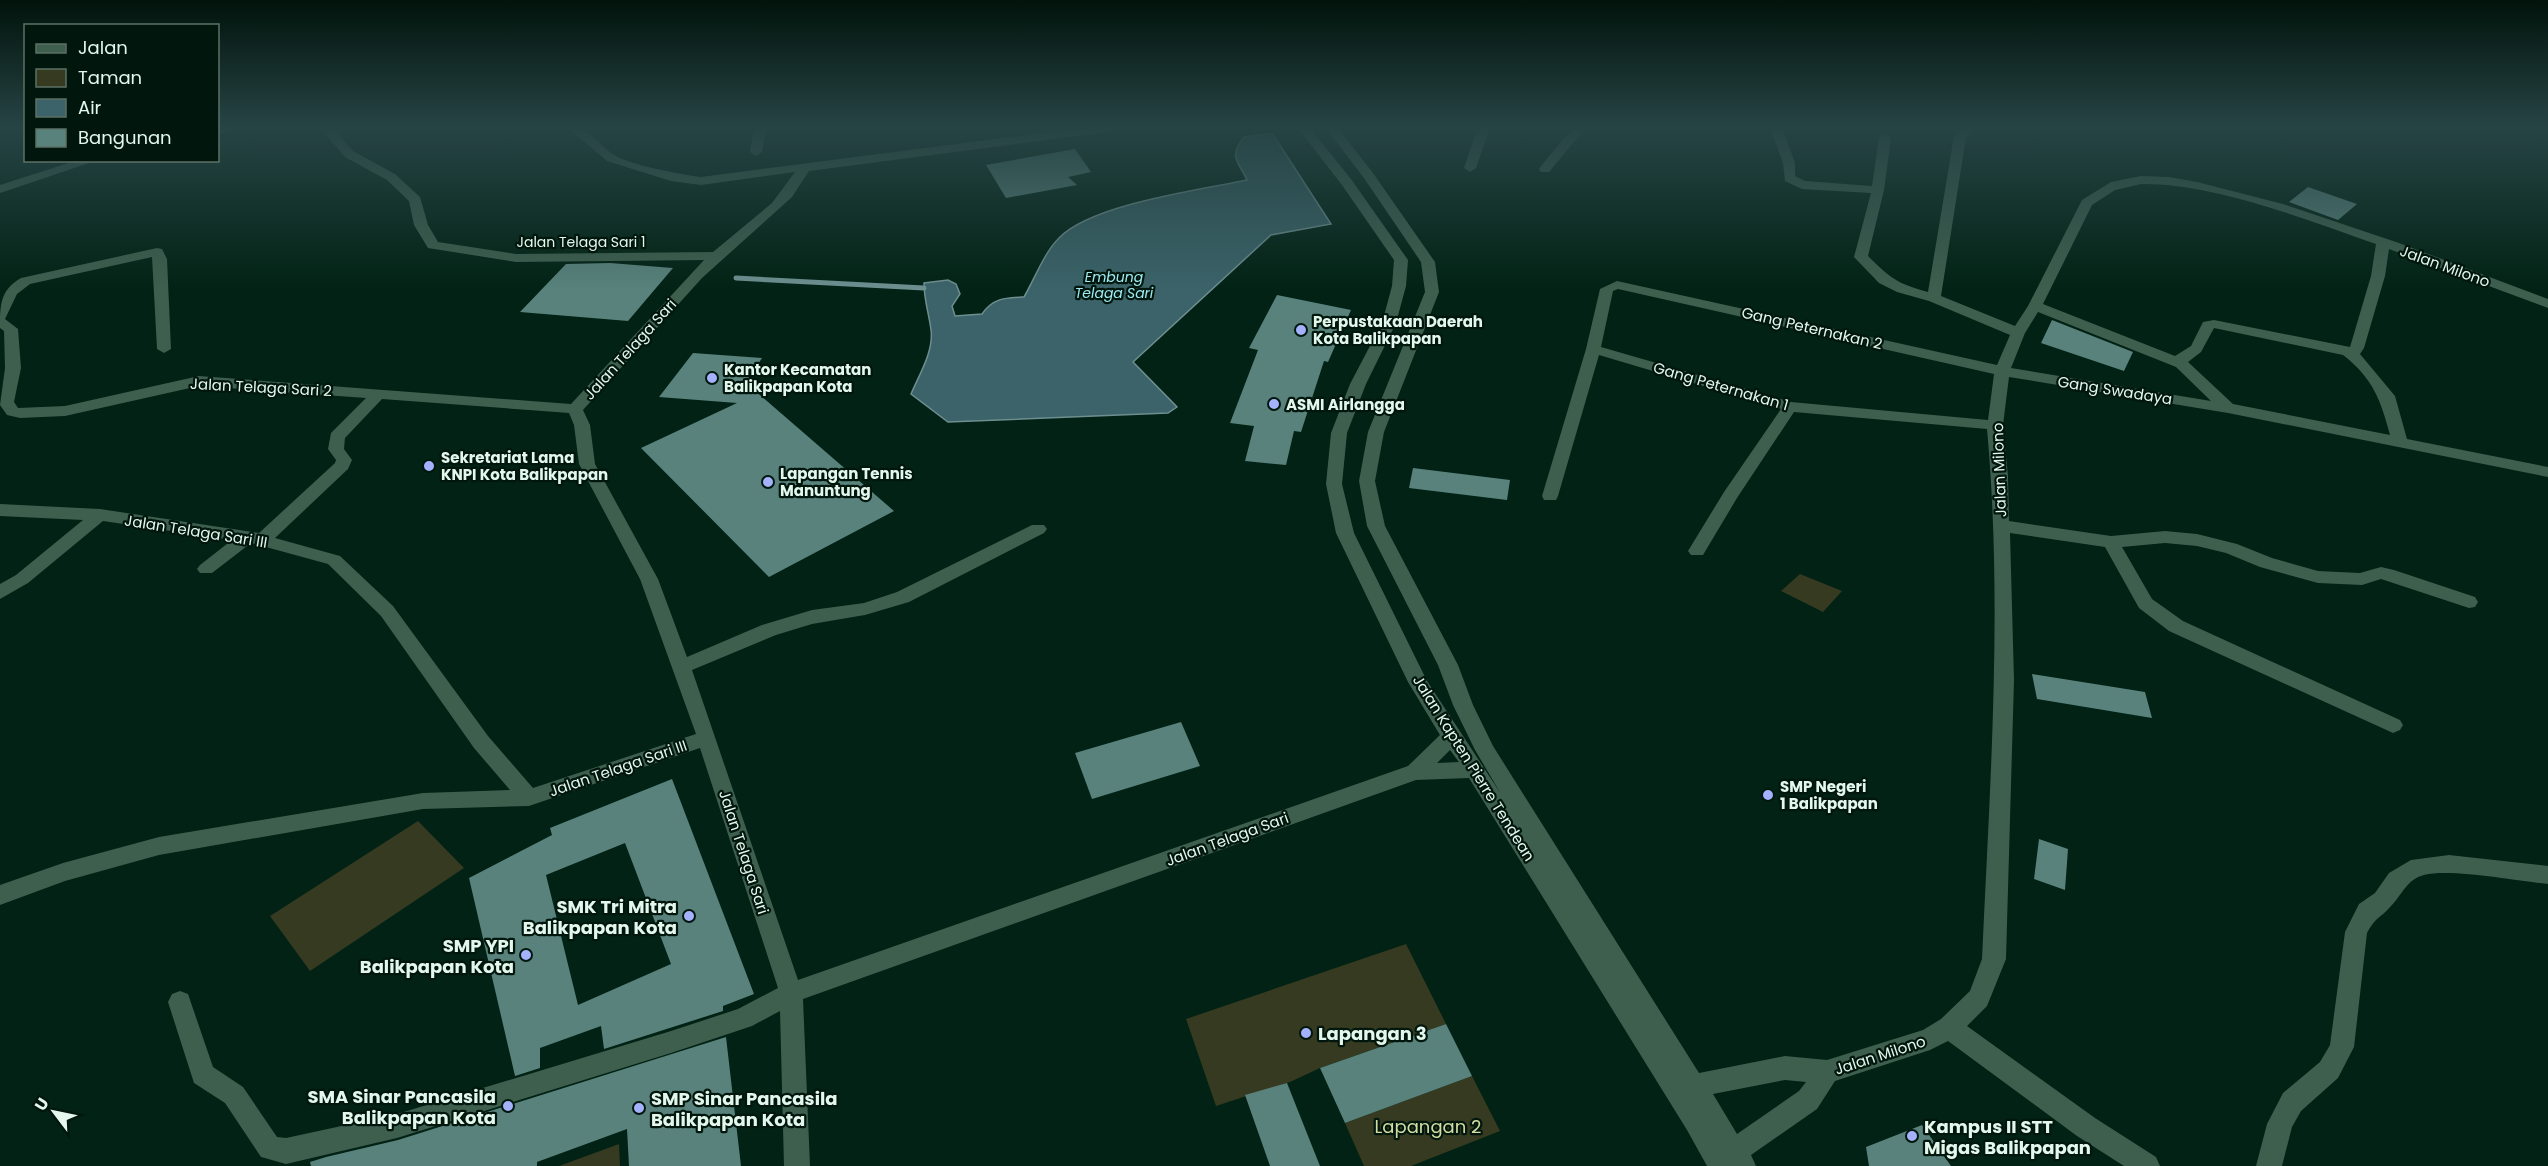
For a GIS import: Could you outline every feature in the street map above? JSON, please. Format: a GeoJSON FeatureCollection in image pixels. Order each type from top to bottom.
{"type":"FeatureCollection","features":[{"type":"Feature","properties":{"kind":"street"},"geometry":{"type":"LineString","coordinates":[[0,189],[24,181]]}},
{"type":"Feature","properties":{"kind":"street","name":"Jalan Telaga Sari 1"},"geometry":{"type":"LineString","coordinates":[[395,181],[415,200],[421,225],[433,245],[516,258],[716,256]]}},
{"type":"Feature","properties":{"kind":"street","name":"Jalan Telaga Sari"},"geometry":{"type":"LineString","coordinates":[[798,181],[779,204],[716,256],[645,330],[575,409],[582,424],[587,464],[649,579],[707,738],[791,993],[1415,772],[1475,770]]}},
{"type":"Feature","properties":{"kind":"street","name":"Jalan Kapten Pierre Tendean"},"geometry":{"type":"LineString","coordinates":[[1347,181],[1401,260],[1400,286],[1389,323],[1358,384],[1339,433],[1334,484],[1345,533],[1418,682],[1733,1161]]}},
{"type":"Feature","properties":{"kind":"street","name":"Jalan Kapten Pierre Tendean"},"geometry":{"type":"LineString","coordinates":[[1373,181],[1428,262],[1432,291],[1376,432],[1367,481],[1376,526],[1448,665],[1463,705],[1485,750],[1693,1086],[1706,1123]]}},
{"type":"Feature","properties":{"kind":"street"},"geometry":{"type":"LineString","coordinates":[[1792,181],[1808,186],[1878,190]]}},
{"type":"Feature","properties":{"kind":"street"},"geometry":{"type":"LineString","coordinates":[[1879,181],[1861,257],[1884,280],[1902,289],[1934,298],[2018,333]]}},
{"type":"Feature","properties":{"kind":"street"},"geometry":{"type":"LineString","coordinates":[[1934,298],[1953,181]]}},
{"type":"Feature","properties":{"kind":"street","name":"Jalan Milono"},"geometry":{"type":"LineString","coordinates":[[1827,1072],[1930,1039],[1949,1028],[1979,999],[1994,959],[2004,680],[2001,526],[1995,425],[2002,371],[2018,333],[2035,306],[2087,203],[2100,191],[2127,182],[2150,181]]}},
{"type":"Feature","properties":{"kind":"street","name":"Jalan Milono"},"geometry":{"type":"LineString","coordinates":[[2169,181],[2208,188],[2301,212],[2548,304]]}},
{"type":"Feature","properties":{"kind":"street"},"geometry":{"type":"LineString","coordinates":[[2352,354],[2357,348],[2378,276],[2383,243]]}},
{"type":"Feature","properties":{"kind":"street"},"geometry":{"type":"LineString","coordinates":[[0,316],[14,285],[157,252],[160,259],[164,349]]}},
{"type":"Feature","properties":{"kind":"street","name":"Gang Peternakan 2"},"geometry":{"type":"LineString","coordinates":[[1593,349],[1607,289],[1622,286],[2002,371]]}},
{"type":"Feature","properties":{"kind":"street"},"geometry":{"type":"LineString","coordinates":[[2035,306],[2181,364],[2228,408]]}},
{"type":"Feature","properties":{"kind":"street","name":"Jalan Telaga Sari 2"},"geometry":{"type":"LineString","coordinates":[[0,322],[11,329],[13,368],[6,402],[13,412],[65,411],[199,381],[575,409]]}},
{"type":"Feature","properties":{"kind":"street"},"geometry":{"type":"LineString","coordinates":[[2174,361],[2189,358],[2199,345],[2208,325],[2214,324],[2352,354],[2376,379],[2387,396],[2400,443]]}},
{"type":"Feature","properties":{"kind":"street"},"geometry":{"type":"LineString","coordinates":[[1550,496],[1593,349]]}},
{"type":"Feature","properties":{"kind":"street","name":"Gang Peternakan 1"},"geometry":{"type":"LineString","coordinates":[[1593,349],[1790,407],[1995,425]]}},
{"type":"Feature","properties":{"kind":"street","name":"Gang Swadaya"},"geometry":{"type":"LineString","coordinates":[[2002,371],[2228,408],[2548,472]]}},
{"type":"Feature","properties":{"kind":"street"},"geometry":{"type":"LineString","coordinates":[[206,568],[255,538],[342,465],[344,460],[336,450],[337,437],[379,394]]}},
{"type":"Feature","properties":{"kind":"street"},"geometry":{"type":"LineString","coordinates":[[1696,551],[1716,515],[1732,495],[1790,407]]}},
{"type":"Feature","properties":{"kind":"street","name":"Jalan Telaga Sari III"},"geometry":{"type":"LineString","coordinates":[[0,510],[100,515],[255,538],[334,560],[387,611],[481,742],[529,798]]}},
{"type":"Feature","properties":{"kind":"street"},"geometry":{"type":"LineString","coordinates":[[0,593],[22,579],[100,515]]}},
{"type":"Feature","properties":{"kind":"street"},"geometry":{"type":"LineString","coordinates":[[2001,526],[2111,542],[2164,537],[2196,540],[2231,548],[2266,563],[2318,577],[2362,579],[2381,573],[2469,602]]}},
{"type":"Feature","properties":{"kind":"street"},"geometry":{"type":"LineString","coordinates":[[681,667],[769,630],[812,617],[865,609],[903,597],[1038,529]]}},
{"type":"Feature","properties":{"kind":"street"},"geometry":{"type":"LineString","coordinates":[[2111,542],[2145,603],[2176,626],[2393,724]]}},
{"type":"Feature","properties":{"kind":"street","name":"Jalan Telaga Sari"},"geometry":{"type":"LineString","coordinates":[[1415,772],[1452,735]]}},
{"type":"Feature","properties":{"kind":"street","name":"Jalan Telaga Sari III"},"geometry":{"type":"LineString","coordinates":[[0,895],[63,872],[159,846],[423,801],[529,798],[707,738]]}},
{"type":"Feature","properties":{"kind":"street"},"geometry":{"type":"LineString","coordinates":[[2269,1166],[2280,1124],[2292,1102],[2329,1070],[2342,1047],[2356,932],[2367,911],[2383,900],[2397,880],[2418,866],[2449,864],[2548,875]]}},
{"type":"Feature","properties":{"kind":"street"},"geometry":{"type":"LineString","coordinates":[[180,1002],[203,1075],[234,1095],[270,1149],[286,1151],[397,1126],[671,1042],[744,1018],[791,993],[797,1166]]}},
{"type":"Feature","properties":{"kind":"street"},"geometry":{"type":"LineString","coordinates":[[1949,1028],[2086,1127],[2147,1166]]}},
{"type":"Feature","properties":{"kind":"street"},"geometry":{"type":"LineString","coordinates":[[1693,1086],[1785,1068],[1827,1072],[1808,1100],[1733,1161]]}},
{"type":"Feature","properties":{"kind":"green space"},"geometry":{"type":"Polygon","coordinates":[[[1800,574],[1842,591],[1823,612],[1781,591],[1800,574]]]}},
{"type":"Feature","properties":{"kind":"green space"},"geometry":{"type":"Polygon","coordinates":[[[418,821],[464,868],[310,971],[270,916],[418,821]]]}},
{"type":"Feature","properties":{"kind":"green space","name":"Lapangan 3"},"geometry":{"type":"Polygon","coordinates":[[[1406,944],[1446,1024],[1320,1068],[1290,1082],[1216,1106],[1186,1019],[1406,944]]]}},
{"type":"Feature","properties":{"kind":"green space","name":"Lapangan 2"},"geometry":{"type":"Polygon","coordinates":[[[1472,1076],[1500,1131],[1411,1166],[1364,1166],[1345,1123],[1472,1076]]]}},
{"type":"Feature","properties":{"kind":"green space"},"geometry":{"type":"Polygon","coordinates":[[[619,1144],[620,1166],[559,1166],[619,1144]]]}},
{"type":"Feature","properties":{"kind":"water","name":"Embung Telaga Sari"},"geometry":{"type":"Polygon","coordinates":[[[1240,181],[1303,181],[1331,224],[1271,235],[1133,362],[1177,407],[1168,413],[948,422],[911,394],[925,363],[931,338],[924,283],[948,280],[956,284],[960,294],[952,306],[955,316],[982,314],[995,302],[1024,297],[1049,251],[1059,238],[1075,226],[1121,207],[1240,181]]]}},
{"type":"Feature","properties":{"kind":"building"},"geometry":{"type":"Polygon","coordinates":[[[996,181],[1073,181],[1077,185],[1006,198],[996,181]]]}},
{"type":"Feature","properties":{"kind":"building"},"geometry":{"type":"Polygon","coordinates":[[[2308,187],[2357,204],[2338,220],[2289,202],[2308,187]]]}},
{"type":"Feature","properties":{"kind":"building"},"geometry":{"type":"Polygon","coordinates":[[[610,263],[673,268],[628,321],[520,312],[566,264],[610,263]]]}},
{"type":"Feature","properties":{"kind":"building"},"geometry":{"type":"Polygon","coordinates":[[[1277,295],[1351,310],[1328,362],[1324,361],[1301,432],[1294,431],[1286,465],[1245,461],[1254,426],[1230,423],[1258,350],[1249,348],[1277,295]]]}},
{"type":"Feature","properties":{"kind":"building"},"geometry":{"type":"Polygon","coordinates":[[[2052,320],[2133,352],[2124,371],[2041,343],[2052,320]]]}},
{"type":"Feature","properties":{"kind":"building","name":"Lapangan Tennis Manuntung"},"geometry":{"type":"Polygon","coordinates":[[[693,353],[762,358],[746,383],[894,511],[769,577],[641,448],[737,403],[659,397],[693,353]]]}},
{"type":"Feature","properties":{"kind":"building"},"geometry":{"type":"Polygon","coordinates":[[[1413,468],[1510,480],[1507,500],[1409,488],[1413,468]]]}},
{"type":"Feature","properties":{"kind":"building"},"geometry":{"type":"Polygon","coordinates":[[[2032,674],[2145,692],[2152,718],[2037,699],[2032,674]]]}},
{"type":"Feature","properties":{"kind":"building"},"geometry":{"type":"Polygon","coordinates":[[[1181,722],[1200,766],[1092,799],[1075,753],[1181,722]]]}},
{"type":"Feature","properties":{"kind":"building"},"geometry":{"type":"Polygon","coordinates":[[[672,779],[754,994],[723,1006],[723,1011],[604,1049],[601,1026],[540,1048],[540,1068],[515,1076],[469,878],[552,835],[550,828],[672,779]],[[625,843],[546,875],[578,1005],[671,964],[625,843]]]}},
{"type":"Feature","properties":{"kind":"building"},"geometry":{"type":"Polygon","coordinates":[[[2039,839],[2068,849],[2065,890],[2034,879],[2039,839]]]}},
{"type":"Feature","properties":{"kind":"building"},"geometry":{"type":"Polygon","coordinates":[[[1446,1024],[1472,1076],[1345,1123],[1320,1068],[1446,1024]]]}},
{"type":"Feature","properties":{"kind":"building","name":"SMP Sinar Pancasila Balikpapan Kota"},"geometry":{"type":"Polygon","coordinates":[[[726,1037],[741,1166],[629,1166],[627,1129],[537,1162],[537,1166],[311,1166],[310,1162],[326,1157],[398,1140],[726,1037]]]}},
{"type":"Feature","properties":{"kind":"building"},"geometry":{"type":"Polygon","coordinates":[[[1287,1083],[1320,1166],[1270,1166],[1245,1095],[1287,1083]]]}},
{"type":"Feature","properties":{"kind":"building","name":"Kampus II STT Migas Balikpapan"},"geometry":{"type":"Polygon","coordinates":[[[1922,1125],[1951,1166],[1869,1166],[1866,1147],[1922,1125]]]}},
{"type":"Feature","properties":{"kind":"waterway"},"geometry":{"type":"LineString","coordinates":[[736,278],[924,288]]}},
{"type":"Feature","properties":{"kind":"place","name":"Perpustakaan Daerah Kota Balikpapan"},"geometry":{"type":"Point","coordinates":[1301,330]}},
{"type":"Feature","properties":{"kind":"place","name":"Kantor Kecamatan Balikpapan Kota"},"geometry":{"type":"Point","coordinates":[712,378]}},
{"type":"Feature","properties":{"kind":"place","name":"ASMI Airlangga"},"geometry":{"type":"Point","coordinates":[1274,404]}},
{"type":"Feature","properties":{"kind":"place","name":"Sekretariat Lama KNPI Kota Balikpapan"},"geometry":{"type":"Point","coordinates":[429,466]}},
{"type":"Feature","properties":{"kind":"place","name":"Lapangan Tennis Manuntung"},"geometry":{"type":"Point","coordinates":[768,482]}},
{"type":"Feature","properties":{"kind":"place","name":"SMP Negeri 1 Balikpapan"},"geometry":{"type":"Point","coordinates":[1768,795]}},
{"type":"Feature","properties":{"kind":"place","name":"SMK Tri Mitra Balikpapan Kota"},"geometry":{"type":"Point","coordinates":[689,916]}},
{"type":"Feature","properties":{"kind":"place","name":"SMP YPI Balikpapan Kota"},"geometry":{"type":"Point","coordinates":[526,955]}},
{"type":"Feature","properties":{"kind":"place","name":"Lapangan 3"},"geometry":{"type":"Point","coordinates":[1306,1033]}},
{"type":"Feature","properties":{"kind":"place","name":"SMA Sinar Pancasila Balikpapan Kota"},"geometry":{"type":"Point","coordinates":[508,1106]}},
{"type":"Feature","properties":{"kind":"place","name":"SMP Sinar Pancasila Balikpapan Kota"},"geometry":{"type":"Point","coordinates":[639,1108]}},
{"type":"Feature","properties":{"kind":"place","name":"Kampus II STT Migas Balikpapan"},"geometry":{"type":"Point","coordinates":[1912,1136]}}]}
